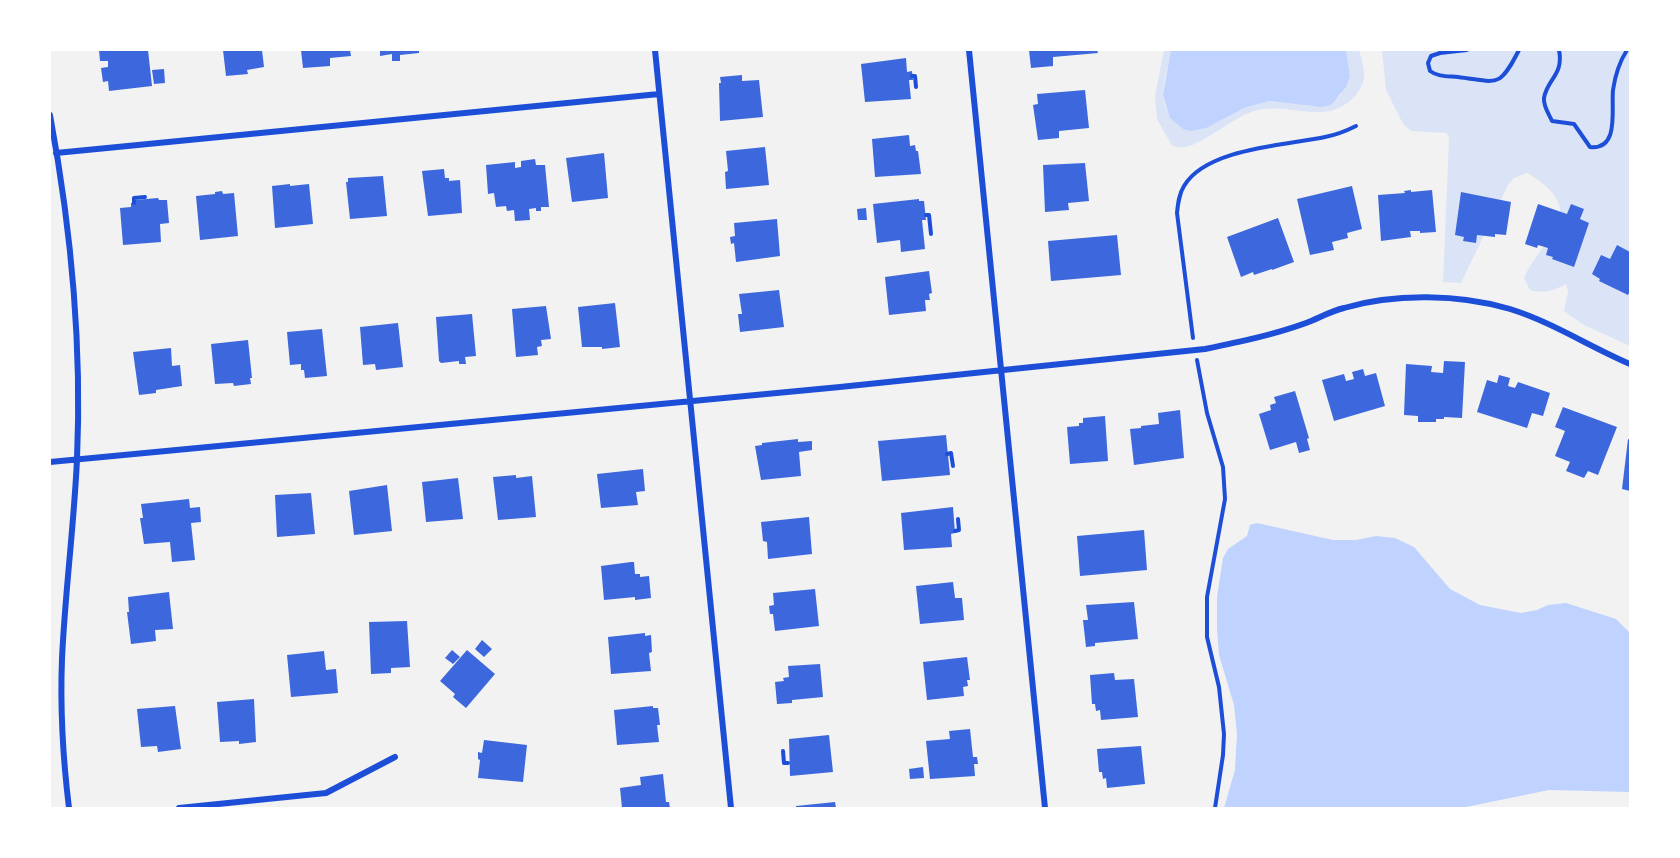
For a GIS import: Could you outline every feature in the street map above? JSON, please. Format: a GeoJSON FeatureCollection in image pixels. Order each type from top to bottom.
{"type":"FeatureCollection","features":[{"type":"Feature","properties":{"kind":"street"},"geometry":{"type":"LineString","coordinates":[[655,50],[730,808]]}},
{"type":"Feature","properties":{"kind":"street"},"geometry":{"type":"LineString","coordinates":[[969,50],[1045,808]]}},
{"type":"Feature","properties":{"kind":"street"},"geometry":{"type":"LineString","coordinates":[[56,153],[659,94]]}},
{"type":"Feature","properties":{"kind":"street"},"geometry":{"type":"LineString","coordinates":[[50,115],[71,261],[76,346],[77,460],[62,659],[61,715],[69,808]]}},
{"type":"Feature","properties":{"kind":"street"},"geometry":{"type":"LineString","coordinates":[[50,462],[1205,349],[1268,334],[1344,308],[1402,297],[1462,299],[1510,309],[1630,364]]}},
{"type":"Feature","properties":{"kind":"street"},"geometry":{"type":"LineString","coordinates":[[179,808],[326,793],[395,757]]}},
{"type":"Feature","properties":{"kind":"path"},"geometry":{"type":"LineString","coordinates":[[1467,50],[1431,56],[1428,63],[1430,71],[1435,75],[1491,82],[1498,80],[1510,68],[1519,50]]}},
{"type":"Feature","properties":{"kind":"path"},"geometry":{"type":"LineString","coordinates":[[1559,50],[1561,61],[1544,99],[1546,109],[1552,121],[1574,124],[1590,147],[1597,148],[1607,142],[1613,124],[1614,87],[1621,59],[1627,50]]}},
{"type":"Feature","properties":{"kind":"path"},"geometry":{"type":"LineString","coordinates":[[912,76],[915,76],[916,87]]}},
{"type":"Feature","properties":{"kind":"path"},"geometry":{"type":"LineString","coordinates":[[1192,335],[1177,213],[1178,200],[1191,176],[1203,167],[1244,150],[1328,137],[1356,126]]}},
{"type":"Feature","properties":{"kind":"path"},"geometry":{"type":"LineString","coordinates":[[134,202],[134,198],[145,197]]}},
{"type":"Feature","properties":{"kind":"path"},"geometry":{"type":"LineString","coordinates":[[926,215],[929,215],[931,234]]}},
{"type":"Feature","properties":{"kind":"path"},"geometry":{"type":"LineString","coordinates":[[1197,366],[1207,413],[1220,453],[1225,499],[1207,597],[1208,637],[1219,687],[1224,734],[1215,808]]}},
{"type":"Feature","properties":{"kind":"path"},"geometry":{"type":"LineString","coordinates":[[947,454],[951,453],[953,466]]}},
{"type":"Feature","properties":{"kind":"path"},"geometry":{"type":"LineString","coordinates":[[955,531],[959,530],[958,519]]}},
{"type":"Feature","properties":{"kind":"path"},"geometry":{"type":"LineString","coordinates":[[783,751],[784,763],[788,764]]}},
{"type":"Feature","properties":{"kind":"shaded area"},"geometry":{"type":"Polygon","coordinates":[[[1164,50],[1171,50],[1164,83],[1164,101],[1173,119],[1183,129],[1269,101],[1311,106],[1340,96],[1350,76],[1346,50],[1359,50],[1364,68],[1364,79],[1355,96],[1343,106],[1331,111],[1265,109],[1251,112],[1194,144],[1177,147],[1172,146],[1157,119],[1155,96],[1164,50]]]}},
{"type":"Feature","properties":{"kind":"shaded area"},"geometry":{"type":"Polygon","coordinates":[[[1382,50],[1630,50],[1630,346],[1584,325],[1564,311],[1568,291],[1566,284],[1548,291],[1530,290],[1524,278],[1558,223],[1560,211],[1557,200],[1546,187],[1527,173],[1514,178],[1508,185],[1461,283],[1443,282],[1449,137],[1446,133],[1411,131],[1403,124],[1386,90],[1382,50]]]}},
{"type":"Feature","properties":{"kind":"water"},"geometry":{"type":"Polygon","coordinates":[[[1171,50],[1346,50],[1350,76],[1346,87],[1331,105],[1321,107],[1269,101],[1244,108],[1206,128],[1190,131],[1183,129],[1170,118],[1163,95],[1171,50]]]}},
{"type":"Feature","properties":{"kind":"water"},"geometry":{"type":"Polygon","coordinates":[[[1257,523],[1333,540],[1356,540],[1376,536],[1395,538],[1414,547],[1450,589],[1480,605],[1521,613],[1548,605],[1566,603],[1616,619],[1630,633],[1630,792],[1549,790],[1466,807],[1449,808],[1224,808],[1235,770],[1237,734],[1234,705],[1219,655],[1217,597],[1223,558],[1228,549],[1247,536],[1250,525],[1257,523]]]}},
{"type":"Feature","properties":{"kind":"building"},"geometry":{"type":"Polygon","coordinates":[[[99,50],[148,50],[152,86],[109,91],[108,81],[103,82],[101,68],[108,67],[108,61],[100,61],[99,50]]]}},
{"type":"Feature","properties":{"kind":"building"},"geometry":{"type":"Polygon","coordinates":[[[223,50],[262,50],[264,67],[247,70],[248,74],[226,76],[223,50]]]}},
{"type":"Feature","properties":{"kind":"building"},"geometry":{"type":"Polygon","coordinates":[[[301,50],[350,50],[351,56],[330,58],[330,66],[303,68],[301,50]]]}},
{"type":"Feature","properties":{"kind":"building"},"geometry":{"type":"Polygon","coordinates":[[[380,50],[419,50],[419,53],[400,55],[400,61],[392,61],[392,54],[380,56],[380,50]]]}},
{"type":"Feature","properties":{"kind":"building"},"geometry":{"type":"Polygon","coordinates":[[[1029,50],[1097,50],[1098,53],[1053,57],[1053,66],[1031,68],[1029,50]]]}},
{"type":"Feature","properties":{"kind":"building"},"geometry":{"type":"Polygon","coordinates":[[[906,58],[907,72],[912,71],[913,80],[909,80],[911,99],[865,102],[861,64],[906,58]]]}},
{"type":"Feature","properties":{"kind":"building"},"geometry":{"type":"Polygon","coordinates":[[[164,69],[165,83],[154,84],[152,70],[164,69]]]}},
{"type":"Feature","properties":{"kind":"building"},"geometry":{"type":"Polygon","coordinates":[[[742,75],[742,81],[759,80],[763,117],[720,121],[720,77],[742,75]]]}},
{"type":"Feature","properties":{"kind":"building"},"geometry":{"type":"Polygon","coordinates":[[[1085,90],[1089,128],[1059,131],[1059,138],[1038,140],[1033,105],[1038,104],[1037,94],[1085,90]]]}},
{"type":"Feature","properties":{"kind":"building"},"geometry":{"type":"Polygon","coordinates":[[[909,135],[910,146],[915,145],[918,151],[921,174],[875,177],[872,139],[909,135]]]}},
{"type":"Feature","properties":{"kind":"building"},"geometry":{"type":"Polygon","coordinates":[[[765,147],[769,185],[726,189],[725,172],[728,171],[726,151],[765,147]]]}},
{"type":"Feature","properties":{"kind":"building"},"geometry":{"type":"Polygon","coordinates":[[[604,153],[608,198],[572,202],[566,158],[604,153]]]}},
{"type":"Feature","properties":{"kind":"building"},"geometry":{"type":"Polygon","coordinates":[[[535,159],[536,165],[545,165],[549,207],[541,207],[541,211],[536,211],[536,208],[529,209],[530,220],[515,221],[514,210],[507,211],[506,206],[496,207],[494,193],[488,194],[486,165],[515,162],[515,168],[521,167],[521,161],[535,159]]]}},
{"type":"Feature","properties":{"kind":"building"},"geometry":{"type":"Polygon","coordinates":[[[1085,163],[1089,201],[1068,203],[1069,210],[1045,212],[1043,165],[1085,163]]]}},
{"type":"Feature","properties":{"kind":"building"},"geometry":{"type":"Polygon","coordinates":[[[444,169],[445,178],[449,178],[449,181],[460,180],[462,213],[428,216],[422,171],[444,169]]]}},
{"type":"Feature","properties":{"kind":"building"},"geometry":{"type":"Polygon","coordinates":[[[383,176],[387,216],[350,219],[346,182],[348,178],[383,176]]]}},
{"type":"Feature","properties":{"kind":"building"},"geometry":{"type":"Polygon","coordinates":[[[290,184],[290,186],[309,184],[313,224],[275,228],[272,186],[290,184]]]}},
{"type":"Feature","properties":{"kind":"building"},"geometry":{"type":"Polygon","coordinates":[[[1352,186],[1362,229],[1347,233],[1348,238],[1332,242],[1334,250],[1310,255],[1297,199],[1352,186]]]}},
{"type":"Feature","properties":{"kind":"building"},"geometry":{"type":"Polygon","coordinates":[[[1411,190],[1411,192],[1432,190],[1436,232],[1410,231],[1411,237],[1381,241],[1378,195],[1405,193],[1404,191],[1411,190]]]}},
{"type":"Feature","properties":{"kind":"building"},"geometry":{"type":"Polygon","coordinates":[[[222,191],[223,194],[234,193],[238,236],[200,240],[196,196],[222,191]]]}},
{"type":"Feature","properties":{"kind":"building"},"geometry":{"type":"Polygon","coordinates":[[[1461,192],[1511,202],[1506,235],[1495,234],[1495,237],[1477,235],[1476,243],[1463,241],[1464,237],[1455,235],[1461,192]]]}},
{"type":"Feature","properties":{"kind":"building"},"geometry":{"type":"Polygon","coordinates":[[[158,198],[167,200],[169,223],[160,224],[161,242],[123,245],[120,208],[131,207],[131,203],[136,202],[135,200],[158,198]]]}},
{"type":"Feature","properties":{"kind":"building"},"geometry":{"type":"Polygon","coordinates":[[[919,199],[919,201],[924,201],[926,220],[922,220],[925,249],[901,252],[900,240],[877,243],[873,204],[919,199]]]}},
{"type":"Feature","properties":{"kind":"building"},"geometry":{"type":"Polygon","coordinates":[[[1538,204],[1567,214],[1571,204],[1584,209],[1580,219],[1589,223],[1574,267],[1546,255],[1548,248],[1538,245],[1537,248],[1525,244],[1538,204]]]}},
{"type":"Feature","properties":{"kind":"building"},"geometry":{"type":"Polygon","coordinates":[[[866,208],[867,220],[858,220],[857,209],[866,208]]]}},
{"type":"Feature","properties":{"kind":"building"},"geometry":{"type":"Polygon","coordinates":[[[1278,218],[1294,262],[1241,277],[1227,237],[1278,218]]]}},
{"type":"Feature","properties":{"kind":"building"},"geometry":{"type":"Polygon","coordinates":[[[777,219],[780,256],[736,262],[734,243],[731,244],[730,237],[735,236],[734,223],[777,219]]]}},
{"type":"Feature","properties":{"kind":"building"},"geometry":{"type":"Polygon","coordinates":[[[1117,235],[1121,275],[1051,281],[1048,241],[1117,235]]]}},
{"type":"Feature","properties":{"kind":"building"},"geometry":{"type":"Polygon","coordinates":[[[1617,245],[1630,252],[1630,291],[1628,295],[1599,281],[1600,279],[1592,274],[1601,255],[1610,259],[1617,245]]]}},
{"type":"Feature","properties":{"kind":"building"},"geometry":{"type":"Polygon","coordinates":[[[929,271],[932,293],[929,294],[930,300],[925,300],[926,311],[889,315],[885,277],[929,271]]]}},
{"type":"Feature","properties":{"kind":"building"},"geometry":{"type":"Polygon","coordinates":[[[779,290],[784,327],[740,332],[738,314],[742,314],[739,294],[779,290]]]}},
{"type":"Feature","properties":{"kind":"building"},"geometry":{"type":"Polygon","coordinates":[[[615,303],[620,347],[602,349],[602,347],[582,347],[578,307],[615,303]]]}},
{"type":"Feature","properties":{"kind":"building"},"geometry":{"type":"Polygon","coordinates":[[[546,306],[551,339],[541,340],[542,346],[537,347],[538,355],[516,357],[512,309],[546,306]]]}},
{"type":"Feature","properties":{"kind":"building"},"geometry":{"type":"Polygon","coordinates":[[[472,314],[476,356],[465,357],[466,364],[459,364],[459,361],[441,363],[436,317],[472,314]]]}},
{"type":"Feature","properties":{"kind":"building"},"geometry":{"type":"Polygon","coordinates":[[[398,323],[403,367],[376,370],[375,364],[363,365],[360,327],[398,323]]]}},
{"type":"Feature","properties":{"kind":"building"},"geometry":{"type":"Polygon","coordinates":[[[322,329],[327,376],[305,378],[301,364],[290,365],[287,332],[322,329]]]}},
{"type":"Feature","properties":{"kind":"building"},"geometry":{"type":"Polygon","coordinates":[[[248,340],[251,384],[234,386],[233,383],[215,384],[211,344],[248,340]]]}},
{"type":"Feature","properties":{"kind":"building"},"geometry":{"type":"Polygon","coordinates":[[[171,348],[172,366],[180,365],[182,386],[139,395],[133,352],[171,348]]]}},
{"type":"Feature","properties":{"kind":"building"},"geometry":{"type":"Polygon","coordinates":[[[1444,361],[1465,362],[1462,418],[1444,417],[1444,419],[1436,419],[1436,422],[1418,422],[1418,416],[1404,415],[1406,364],[1432,366],[1431,372],[1443,373],[1444,361]]]}},
{"type":"Feature","properties":{"kind":"building"},"geometry":{"type":"Polygon","coordinates":[[[1363,369],[1365,376],[1376,373],[1385,406],[1334,421],[1322,380],[1344,374],[1346,381],[1354,379],[1352,372],[1363,369]]]}},
{"type":"Feature","properties":{"kind":"building"},"geometry":{"type":"Polygon","coordinates":[[[1499,375],[1510,378],[1508,386],[1515,388],[1518,382],[1550,393],[1543,416],[1532,413],[1527,428],[1477,412],[1487,380],[1497,383],[1499,375]]]}},
{"type":"Feature","properties":{"kind":"building"},"geometry":{"type":"Polygon","coordinates":[[[1295,391],[1309,438],[1307,439],[1310,450],[1299,453],[1296,442],[1270,450],[1259,414],[1271,410],[1270,405],[1276,403],[1274,397],[1295,391]]]}},
{"type":"Feature","properties":{"kind":"building"},"geometry":{"type":"Polygon","coordinates":[[[1563,407],[1617,427],[1598,475],[1588,471],[1584,478],[1566,471],[1570,462],[1555,456],[1565,431],[1555,427],[1563,407]]]}},
{"type":"Feature","properties":{"kind":"building"},"geometry":{"type":"Polygon","coordinates":[[[1180,410],[1184,458],[1134,465],[1130,429],[1159,424],[1158,413],[1180,410]]]}},
{"type":"Feature","properties":{"kind":"building"},"geometry":{"type":"Polygon","coordinates":[[[1105,416],[1108,461],[1070,464],[1067,427],[1079,426],[1079,423],[1083,423],[1083,418],[1105,416]]]}},
{"type":"Feature","properties":{"kind":"building"},"geometry":{"type":"Polygon","coordinates":[[[946,435],[950,475],[882,481],[878,441],[946,435]]]}},
{"type":"Feature","properties":{"kind":"building"},"geometry":{"type":"Polygon","coordinates":[[[798,439],[798,442],[812,441],[812,450],[799,452],[801,476],[761,480],[755,446],[762,445],[762,443],[798,439]]]}},
{"type":"Feature","properties":{"kind":"building"},"geometry":{"type":"Polygon","coordinates":[[[1628,439],[1630,440],[1630,491],[1622,489],[1628,439]]]}},
{"type":"Feature","properties":{"kind":"building"},"geometry":{"type":"Polygon","coordinates":[[[643,469],[645,491],[636,492],[638,505],[601,508],[597,474],[643,469]]]}},
{"type":"Feature","properties":{"kind":"building"},"geometry":{"type":"Polygon","coordinates":[[[516,475],[516,478],[532,476],[536,517],[498,520],[493,477],[516,475]]]}},
{"type":"Feature","properties":{"kind":"building"},"geometry":{"type":"Polygon","coordinates":[[[458,478],[463,519],[426,522],[422,482],[458,478]]]}},
{"type":"Feature","properties":{"kind":"building"},"geometry":{"type":"Polygon","coordinates":[[[387,485],[392,531],[354,535],[349,491],[387,485]]]}},
{"type":"Feature","properties":{"kind":"building"},"geometry":{"type":"Polygon","coordinates":[[[311,493],[315,534],[277,537],[275,495],[311,493]]]}},
{"type":"Feature","properties":{"kind":"building"},"geometry":{"type":"Polygon","coordinates":[[[189,499],[190,508],[200,507],[201,522],[191,523],[195,560],[172,562],[170,542],[144,544],[140,518],[143,518],[141,504],[189,499]]]}},
{"type":"Feature","properties":{"kind":"building"},"geometry":{"type":"Polygon","coordinates":[[[953,507],[955,533],[951,534],[952,547],[904,550],[901,513],[953,507]]]}},
{"type":"Feature","properties":{"kind":"building"},"geometry":{"type":"Polygon","coordinates":[[[809,517],[812,554],[768,559],[767,542],[763,541],[761,522],[809,517]]]}},
{"type":"Feature","properties":{"kind":"building"},"geometry":{"type":"Polygon","coordinates":[[[1144,530],[1147,570],[1080,576],[1077,536],[1144,530]]]}},
{"type":"Feature","properties":{"kind":"building"},"geometry":{"type":"Polygon","coordinates":[[[634,562],[635,574],[640,574],[640,577],[649,576],[651,598],[604,600],[601,566],[634,562]]]}},
{"type":"Feature","properties":{"kind":"building"},"geometry":{"type":"Polygon","coordinates":[[[953,582],[955,598],[962,598],[964,620],[920,624],[916,586],[953,582]]]}},
{"type":"Feature","properties":{"kind":"building"},"geometry":{"type":"Polygon","coordinates":[[[815,589],[819,626],[775,631],[773,614],[770,614],[769,606],[774,605],[773,593],[815,589]]]}},
{"type":"Feature","properties":{"kind":"building"},"geometry":{"type":"Polygon","coordinates":[[[169,592],[173,629],[155,630],[156,641],[131,644],[127,612],[129,612],[128,597],[169,592]]]}},
{"type":"Feature","properties":{"kind":"building"},"geometry":{"type":"Polygon","coordinates":[[[1134,602],[1138,639],[1095,643],[1095,646],[1086,647],[1083,620],[1088,620],[1086,605],[1134,602]]]}},
{"type":"Feature","properties":{"kind":"building"},"geometry":{"type":"Polygon","coordinates":[[[407,621],[410,667],[391,668],[391,673],[371,674],[369,622],[407,621]]]}},
{"type":"Feature","properties":{"kind":"building"},"geometry":{"type":"Polygon","coordinates":[[[645,633],[645,636],[651,635],[652,652],[649,653],[651,671],[611,674],[608,637],[645,633]]]}},
{"type":"Feature","properties":{"kind":"building"},"geometry":{"type":"Polygon","coordinates":[[[482,640],[492,649],[484,657],[475,649],[482,640]]]}},
{"type":"Feature","properties":{"kind":"building"},"geometry":{"type":"Polygon","coordinates":[[[452,650],[460,657],[453,664],[445,658],[452,650]]]}},
{"type":"Feature","properties":{"kind":"building"},"geometry":{"type":"Polygon","coordinates":[[[467,650],[495,674],[466,708],[440,681],[467,650]]]}},
{"type":"Feature","properties":{"kind":"building"},"geometry":{"type":"Polygon","coordinates":[[[324,651],[326,670],[336,669],[338,693],[291,697],[287,655],[324,651]]]}},
{"type":"Feature","properties":{"kind":"building"},"geometry":{"type":"Polygon","coordinates":[[[967,657],[970,680],[967,680],[968,686],[963,687],[964,696],[927,700],[923,662],[967,657]]]}},
{"type":"Feature","properties":{"kind":"building"},"geometry":{"type":"Polygon","coordinates":[[[820,664],[823,697],[777,704],[775,682],[784,681],[783,678],[789,677],[788,666],[820,664]]]}},
{"type":"Feature","properties":{"kind":"building"},"geometry":{"type":"Polygon","coordinates":[[[1114,673],[1115,680],[1134,679],[1138,717],[1101,720],[1100,710],[1096,711],[1095,704],[1092,704],[1090,675],[1114,673]]]}},
{"type":"Feature","properties":{"kind":"building"},"geometry":{"type":"Polygon","coordinates":[[[254,699],[256,742],[239,744],[239,741],[220,742],[217,702],[254,699]]]}},
{"type":"Feature","properties":{"kind":"building"},"geometry":{"type":"Polygon","coordinates":[[[175,706],[181,749],[158,752],[157,746],[141,747],[137,709],[175,706]]]}},
{"type":"Feature","properties":{"kind":"building"},"geometry":{"type":"Polygon","coordinates":[[[653,706],[653,708],[658,708],[659,742],[617,745],[614,710],[653,706]]]}},
{"type":"Feature","properties":{"kind":"building"},"geometry":{"type":"Polygon","coordinates":[[[970,729],[973,757],[977,757],[978,764],[974,764],[975,776],[930,779],[926,741],[950,739],[949,731],[970,729]]]}},
{"type":"Feature","properties":{"kind":"building"},"geometry":{"type":"Polygon","coordinates":[[[829,735],[833,772],[790,776],[789,739],[829,735]]]}},
{"type":"Feature","properties":{"kind":"building"},"geometry":{"type":"Polygon","coordinates":[[[484,740],[527,745],[523,782],[478,778],[480,760],[478,752],[482,753],[484,740]]]}},
{"type":"Feature","properties":{"kind":"building"},"geometry":{"type":"Polygon","coordinates":[[[1141,746],[1145,784],[1107,788],[1106,778],[1103,779],[1102,772],[1099,772],[1097,749],[1141,746]]]}},
{"type":"Feature","properties":{"kind":"building"},"geometry":{"type":"Polygon","coordinates":[[[923,767],[924,778],[910,779],[909,769],[923,767]]]}},
{"type":"Feature","properties":{"kind":"building"},"geometry":{"type":"Polygon","coordinates":[[[663,774],[666,802],[669,802],[670,808],[622,808],[620,788],[641,785],[640,777],[663,774]]]}},
{"type":"Feature","properties":{"kind":"building"},"geometry":{"type":"Polygon","coordinates":[[[835,802],[836,808],[796,808],[796,806],[835,802]]]}}]}
